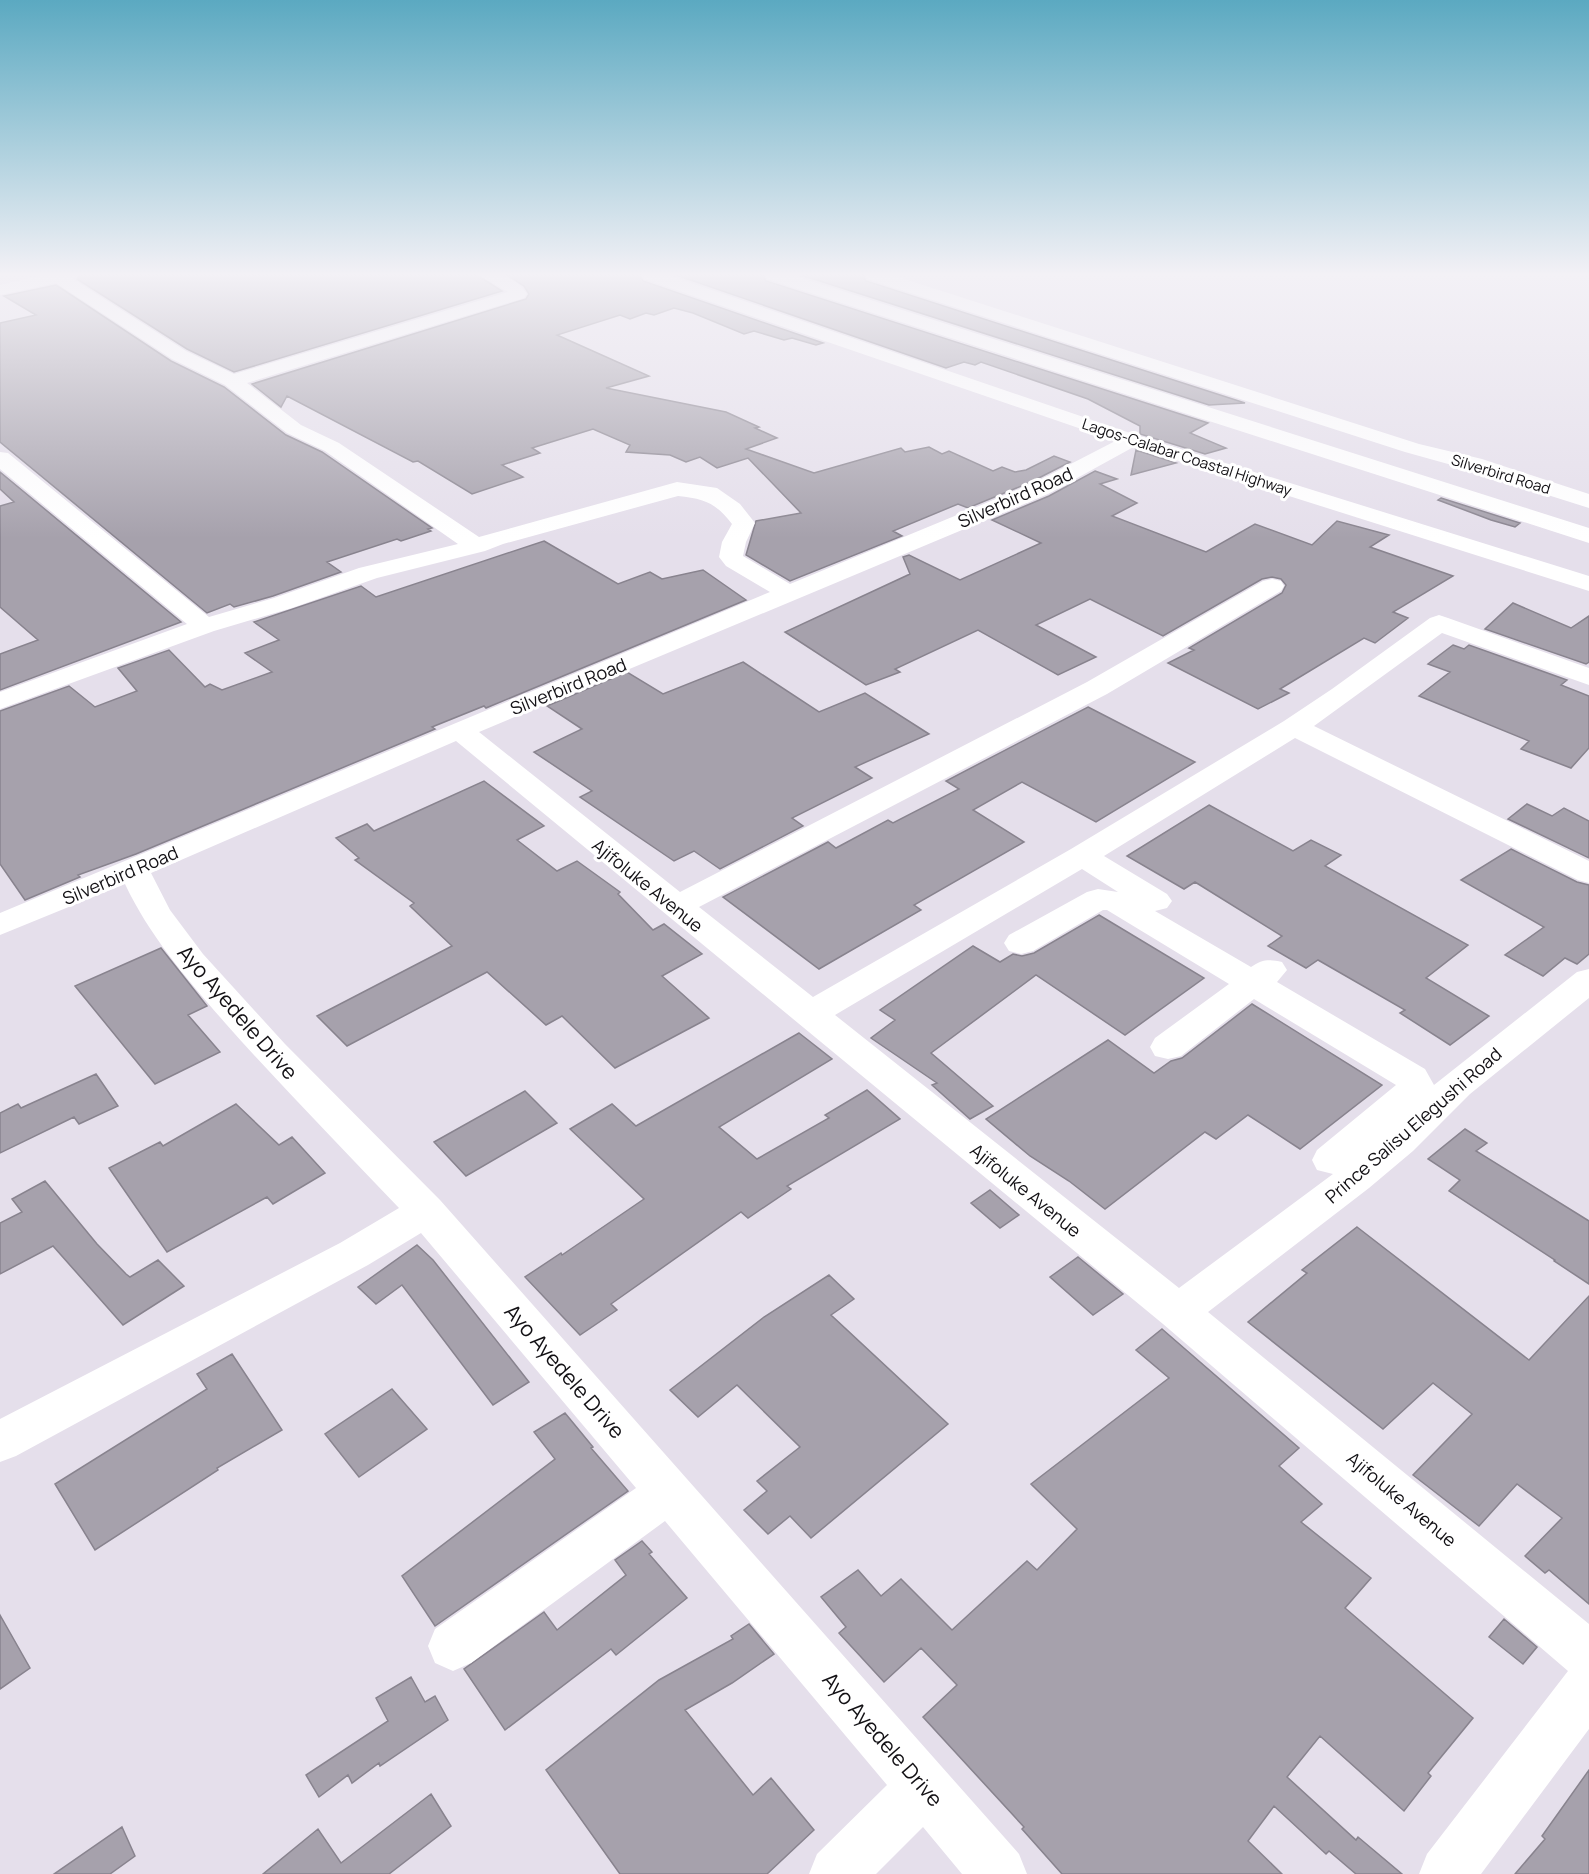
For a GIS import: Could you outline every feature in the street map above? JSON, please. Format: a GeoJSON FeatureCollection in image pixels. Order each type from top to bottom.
{"type":"FeatureCollection","features":[{"type":"Feature","properties":{"kind":"main road"},"geometry":{"type":"LineString","coordinates":[[194,362],[232,381],[294,429],[332,447],[477,546]]}},
{"type":"Feature","properties":{"kind":"main road"},"geometry":{"type":"LineString","coordinates":[[232,381],[293,362]]}},
{"type":"Feature","properties":{"kind":"main road","name":"Lagos-Calabar Coastal Highway"},"geometry":{"type":"LineString","coordinates":[[904,362],[1132,440],[1589,584]]}},
{"type":"Feature","properties":{"kind":"main road"},"geometry":{"type":"LineString","coordinates":[[1044,362],[1589,536]]}},
{"type":"Feature","properties":{"kind":"main road","name":"Silverbird Road"},"geometry":{"type":"LineString","coordinates":[[1149,362],[1412,448],[1474,464],[1589,501]]}},
{"type":"Feature","properties":{"kind":"main road","name":"Silverbird Road"},"geometry":{"type":"LineString","coordinates":[[0,925],[459,730],[1040,489],[1132,440]]}},
{"type":"Feature","properties":{"kind":"main road"},"geometry":{"type":"LineString","coordinates":[[0,458],[205,626]]}},
{"type":"Feature","properties":{"kind":"main road"},"geometry":{"type":"LineString","coordinates":[[0,701],[205,626],[284,603],[368,573],[477,546],[677,489],[699,491],[720,499],[744,523],[734,542],[731,557],[790,594]]}},
{"type":"Feature","properties":{"kind":"main road"},"geometry":{"type":"LineString","coordinates":[[675,907],[1097,688],[1272,586]]}},
{"type":"Feature","properties":{"kind":"main road"},"geometry":{"type":"LineString","coordinates":[[809,1016],[1082,856],[1294,727],[1342,695],[1439,623],[1589,677]]}},
{"type":"Feature","properties":{"kind":"main road"},"geometry":{"type":"LineString","coordinates":[[1294,727],[1589,873]]}},
{"type":"Feature","properties":{"kind":"main road","name":"Ajifoluke Avenue"},"geometry":{"type":"LineString","coordinates":[[459,730],[809,1016],[1178,1312],[1589,1656]]}},
{"type":"Feature","properties":{"kind":"main road"},"geometry":{"type":"LineString","coordinates":[[1082,856],[1412,1078],[1416,1084],[1414,1089],[1331,1160]]}},
{"type":"Feature","properties":{"kind":"main road","name":"Ayo Ayedele Drive"},"geometry":{"type":"LineString","coordinates":[[133,869],[155,912],[191,962],[272,1053],[426,1211],[999,1874]]}},
{"type":"Feature","properties":{"kind":"main road"},"geometry":{"type":"LineString","coordinates":[[1021,943],[1098,899],[1106,898],[1261,977],[1457,1085]]}},
{"type":"Feature","properties":{"kind":"main road"},"geometry":{"type":"LineString","coordinates":[[1168,1047],[1261,977]]}},
{"type":"Feature","properties":{"kind":"main road","name":"Prince Salisu Elegushi Road"},"geometry":{"type":"LineString","coordinates":[[1178,1312],[1373,1163],[1400,1141],[1457,1085],[1589,980]]}},
{"type":"Feature","properties":{"kind":"main road"},"geometry":{"type":"LineString","coordinates":[[0,1442],[354,1254],[426,1211]]}},
{"type":"Feature","properties":{"kind":"main road"},"geometry":{"type":"LineString","coordinates":[[453,1646],[669,1491]]}},
{"type":"Feature","properties":{"kind":"main road"},"geometry":{"type":"LineString","coordinates":[[1447,1874],[1589,1686]]}},
{"type":"Feature","properties":{"kind":"main road"},"geometry":{"type":"LineString","coordinates":[[837,1874],[924,1786]]}},
{"type":"Feature","properties":{"kind":"building"},"geometry":{"type":"Polygon","coordinates":[[[0,362],[174,362],[224,387],[286,435],[322,452],[432,528],[428,529],[431,531],[401,541],[397,539],[327,562],[341,572],[273,596],[234,607],[230,604],[207,613],[0,442],[0,362]]]}},
{"type":"Feature","properties":{"kind":"building"},"geometry":{"type":"Polygon","coordinates":[[[214,362],[266,362],[234,372],[214,362]]]}},
{"type":"Feature","properties":{"kind":"building"},"geometry":{"type":"Polygon","coordinates":[[[321,362],[619,362],[649,376],[606,388],[726,412],[777,438],[746,449],[814,473],[901,448],[905,452],[929,447],[942,454],[949,451],[993,471],[1002,467],[1015,472],[1026,470],[1054,456],[1070,462],[1031,482],[968,508],[958,504],[893,531],[902,536],[790,581],[746,555],[756,521],[801,513],[748,458],[717,468],[700,457],[686,462],[670,455],[626,452],[630,445],[593,429],[532,448],[540,453],[502,465],[523,477],[472,494],[418,461],[413,462],[287,396],[281,407],[252,384],[321,362]]]}},
{"type":"Feature","properties":{"kind":"building"},"geometry":{"type":"Polygon","coordinates":[[[930,362],[963,362],[946,368],[930,362]]]}},
{"type":"Feature","properties":{"kind":"building"},"geometry":{"type":"Polygon","coordinates":[[[982,362],[1020,362],[1208,423],[1190,433],[1226,448],[1205,454],[1140,434],[1140,426],[1088,399],[982,362]]]}},
{"type":"Feature","properties":{"kind":"building"},"geometry":{"type":"Polygon","coordinates":[[[1075,362],[1119,362],[1245,403],[1209,405],[1075,362]]]}},
{"type":"Feature","properties":{"kind":"building"},"geometry":{"type":"Polygon","coordinates":[[[1136,450],[1176,463],[1131,475],[1136,450]]]}},
{"type":"Feature","properties":{"kind":"building"},"geometry":{"type":"Polygon","coordinates":[[[1095,471],[1117,479],[1100,484],[1137,503],[1112,516],[1206,552],[1255,524],[1312,545],[1337,521],[1389,535],[1370,547],[1453,576],[1393,612],[1408,618],[1375,643],[1364,638],[1280,689],[1289,693],[1258,709],[1168,663],[1194,650],[1189,648],[1282,593],[1286,585],[1281,579],[1272,577],[1262,579],[1163,636],[1090,599],[1036,625],[1096,657],[1058,675],[978,630],[895,669],[900,672],[866,685],[785,632],[910,574],[903,557],[909,555],[960,580],[1041,543],[992,520],[1049,496],[1095,471]]]}},
{"type":"Feature","properties":{"kind":"building"},"geometry":{"type":"Polygon","coordinates":[[[0,472],[181,622],[0,690],[0,654],[38,640],[0,607],[0,506],[14,502],[0,489],[0,472]]]}},
{"type":"Feature","properties":{"kind":"building"},"geometry":{"type":"Polygon","coordinates":[[[1441,498],[1520,523],[1515,527],[1491,520],[1438,500],[1441,498]]]}},
{"type":"Feature","properties":{"kind":"building"},"geometry":{"type":"Polygon","coordinates":[[[544,541],[618,584],[650,572],[662,579],[703,570],[746,600],[486,708],[484,706],[432,727],[435,729],[136,854],[78,875],[80,877],[25,900],[0,864],[0,711],[69,686],[95,707],[137,691],[118,668],[169,650],[205,687],[210,684],[222,690],[272,672],[245,653],[279,640],[254,622],[361,586],[376,597],[544,541]]]}},
{"type":"Feature","properties":{"kind":"building"},"geometry":{"type":"Polygon","coordinates":[[[1513,603],[1571,628],[1589,616],[1589,662],[1586,664],[1485,629],[1513,603]]]}},
{"type":"Feature","properties":{"kind":"building"},"geometry":{"type":"Polygon","coordinates":[[[1453,645],[1464,649],[1469,645],[1567,680],[1561,685],[1589,696],[1589,748],[1571,768],[1521,749],[1529,741],[1419,696],[1450,672],[1428,664],[1453,645]]]}},
{"type":"Feature","properties":{"kind":"building"},"geometry":{"type":"Polygon","coordinates":[[[743,662],[819,712],[865,693],[929,734],[855,767],[872,778],[792,818],[803,826],[720,869],[694,851],[674,861],[580,797],[592,791],[534,752],[582,729],[547,706],[627,672],[663,694],[743,662]]]}},
{"type":"Feature","properties":{"kind":"building"},"geometry":{"type":"Polygon","coordinates":[[[1088,707],[1195,762],[1096,822],[1022,782],[973,810],[1024,842],[914,905],[921,910],[819,969],[723,897],[828,842],[836,848],[888,820],[893,823],[959,789],[946,781],[1088,707]]]}},
{"type":"Feature","properties":{"kind":"building"},"geometry":{"type":"Polygon","coordinates":[[[484,781],[544,826],[517,840],[557,871],[577,861],[620,892],[618,894],[653,930],[664,924],[702,954],[662,976],[709,1018],[615,1068],[562,1016],[546,1025],[487,972],[347,1046],[317,1016],[452,946],[410,906],[414,903],[355,860],[359,858],[336,838],[367,824],[374,831],[484,781]]]}},
{"type":"Feature","properties":{"kind":"building"},"geometry":{"type":"Polygon","coordinates":[[[1527,804],[1552,816],[1564,808],[1589,821],[1589,858],[1508,819],[1527,804]]]}},
{"type":"Feature","properties":{"kind":"building"},"geometry":{"type":"Polygon","coordinates":[[[1209,805],[1293,851],[1311,840],[1341,855],[1325,866],[1468,945],[1426,978],[1489,1016],[1450,1045],[1400,1013],[1405,1010],[1318,960],[1306,968],[1268,946],[1282,936],[1195,882],[1184,889],[1127,856],[1209,805]]]}},
{"type":"Feature","properties":{"kind":"building"},"geometry":{"type":"Polygon","coordinates":[[[1511,849],[1577,882],[1589,885],[1589,954],[1577,964],[1565,958],[1543,976],[1505,955],[1544,927],[1461,880],[1511,849]]]}},
{"type":"Feature","properties":{"kind":"building"},"geometry":{"type":"Polygon","coordinates":[[[1099,915],[1204,978],[1125,1035],[1036,975],[931,1053],[993,1106],[970,1119],[932,1085],[937,1083],[871,1038],[895,1020],[880,1010],[973,946],[1000,962],[1013,954],[1022,956],[1034,953],[1099,915]]]}},
{"type":"Feature","properties":{"kind":"building"},"geometry":{"type":"Polygon","coordinates":[[[161,948],[207,1006],[188,1015],[220,1052],[155,1084],[75,986],[161,948]]]}},
{"type":"Feature","properties":{"kind":"building"},"geometry":{"type":"Polygon","coordinates":[[[1252,1004],[1382,1085],[1300,1149],[1248,1115],[1216,1139],[1205,1132],[1105,1209],[1069,1181],[1030,1156],[986,1119],[1108,1040],[1154,1073],[1171,1061],[1182,1058],[1252,1004]]]}},
{"type":"Feature","properties":{"kind":"building"},"geometry":{"type":"Polygon","coordinates":[[[799,1033],[832,1059],[719,1127],[757,1159],[829,1118],[825,1115],[867,1090],[900,1119],[787,1186],[791,1189],[748,1218],[741,1212],[611,1304],[617,1310],[580,1335],[525,1277],[561,1253],[562,1255],[644,1199],[570,1129],[612,1104],[636,1126],[799,1033]]]}},
{"type":"Feature","properties":{"kind":"building"},"geometry":{"type":"Polygon","coordinates":[[[96,1074],[118,1106],[79,1124],[74,1117],[0,1153],[0,1113],[18,1104],[21,1108],[96,1074]]]}},
{"type":"Feature","properties":{"kind":"building"},"geometry":{"type":"Polygon","coordinates":[[[525,1091],[557,1123],[466,1176],[434,1142],[525,1091]]]}},
{"type":"Feature","properties":{"kind":"building"},"geometry":{"type":"Polygon","coordinates":[[[236,1104],[279,1145],[292,1137],[325,1173],[273,1204],[267,1197],[167,1252],[109,1168],[160,1142],[163,1146],[236,1104]]]}},
{"type":"Feature","properties":{"kind":"building"},"geometry":{"type":"Polygon","coordinates":[[[1465,1129],[1487,1143],[1476,1151],[1589,1221],[1589,1284],[1449,1191],[1460,1180],[1428,1159],[1465,1129]]]}},
{"type":"Feature","properties":{"kind":"building"},"geometry":{"type":"Polygon","coordinates":[[[45,1181],[97,1244],[126,1274],[130,1277],[158,1260],[184,1286],[123,1325],[53,1246],[0,1274],[0,1223],[22,1212],[12,1199],[45,1181]]]}},
{"type":"Feature","properties":{"kind":"building"},"geometry":{"type":"Polygon","coordinates":[[[990,1190],[1019,1215],[1000,1228],[971,1203],[990,1190]]]}},
{"type":"Feature","properties":{"kind":"building"},"geometry":{"type":"Polygon","coordinates":[[[1357,1227],[1529,1360],[1589,1296],[1589,1604],[1549,1570],[1545,1573],[1525,1556],[1562,1518],[1517,1484],[1479,1526],[1413,1475],[1472,1414],[1433,1383],[1383,1429],[1248,1322],[1307,1273],[1302,1270],[1357,1227]]]}},
{"type":"Feature","properties":{"kind":"building"},"geometry":{"type":"Polygon","coordinates":[[[417,1245],[433,1260],[529,1382],[493,1405],[402,1285],[376,1304],[358,1287],[417,1245]]]}},
{"type":"Feature","properties":{"kind":"building"},"geometry":{"type":"Polygon","coordinates":[[[1078,1257],[1123,1294],[1093,1315],[1050,1277],[1078,1257]]]}},
{"type":"Feature","properties":{"kind":"building"},"geometry":{"type":"Polygon","coordinates":[[[829,1275],[854,1299],[831,1315],[948,1424],[811,1538],[790,1516],[768,1534],[744,1510],[767,1491],[757,1481],[800,1447],[737,1385],[698,1417],[670,1390],[764,1317],[829,1275]]]}},
{"type":"Feature","properties":{"kind":"building"},"geometry":{"type":"Polygon","coordinates":[[[1162,1329],[1299,1448],[1279,1466],[1322,1504],[1301,1522],[1371,1578],[1345,1608],[1473,1718],[1428,1773],[1431,1776],[1404,1811],[1320,1736],[1287,1777],[1356,1840],[1358,1837],[1402,1874],[1356,1874],[1329,1851],[1326,1854],[1274,1806],[1248,1841],[1282,1874],[1062,1874],[1022,1829],[1024,1827],[923,1717],[957,1685],[921,1648],[884,1682],[839,1633],[846,1627],[821,1597],[858,1570],[881,1596],[901,1579],[952,1630],[1027,1561],[1037,1570],[1077,1529],[1031,1484],[1169,1378],[1136,1350],[1162,1329]]]}},
{"type":"Feature","properties":{"kind":"building"},"geometry":{"type":"Polygon","coordinates":[[[232,1354],[282,1430],[217,1468],[218,1470],[95,1550],[55,1484],[207,1389],[197,1374],[232,1354]]]}},
{"type":"Feature","properties":{"kind":"building"},"geometry":{"type":"Polygon","coordinates":[[[392,1389],[427,1429],[359,1477],[325,1434],[392,1389]]]}},
{"type":"Feature","properties":{"kind":"building"},"geometry":{"type":"Polygon","coordinates":[[[565,1413],[628,1491],[435,1626],[402,1576],[555,1459],[534,1432],[565,1413]]]}},
{"type":"Feature","properties":{"kind":"building"},"geometry":{"type":"Polygon","coordinates":[[[642,1541],[652,1552],[649,1554],[687,1598],[616,1655],[611,1649],[505,1730],[464,1669],[544,1612],[557,1630],[626,1575],[615,1560],[642,1541]]]}},
{"type":"Feature","properties":{"kind":"building"},"geometry":{"type":"Polygon","coordinates":[[[0,1615],[30,1668],[0,1689],[0,1615]]]}},
{"type":"Feature","properties":{"kind":"building"},"geometry":{"type":"Polygon","coordinates":[[[1504,1619],[1537,1647],[1523,1664],[1489,1637],[1504,1619]]]}},
{"type":"Feature","properties":{"kind":"building"},"geometry":{"type":"Polygon","coordinates":[[[749,1624],[774,1654],[732,1683],[685,1710],[753,1795],[771,1778],[814,1830],[767,1874],[620,1874],[546,1770],[659,1680],[733,1639],[731,1636],[749,1624]]]}},
{"type":"Feature","properties":{"kind":"building"},"geometry":{"type":"Polygon","coordinates":[[[411,1677],[425,1702],[435,1696],[448,1720],[380,1766],[379,1763],[352,1783],[348,1775],[319,1797],[306,1775],[388,1721],[376,1698],[411,1677]]]}},
{"type":"Feature","properties":{"kind":"building"},"geometry":{"type":"Polygon","coordinates":[[[1589,1770],[1589,1874],[1515,1874],[1545,1839],[1542,1836],[1589,1770]]]}},
{"type":"Feature","properties":{"kind":"building"},"geometry":{"type":"Polygon","coordinates":[[[431,1794],[451,1826],[389,1874],[263,1874],[318,1829],[341,1863],[431,1794]]]}},
{"type":"Feature","properties":{"kind":"building"},"geometry":{"type":"Polygon","coordinates":[[[122,1827],[135,1856],[110,1874],[54,1874],[122,1827]]]}}]}
